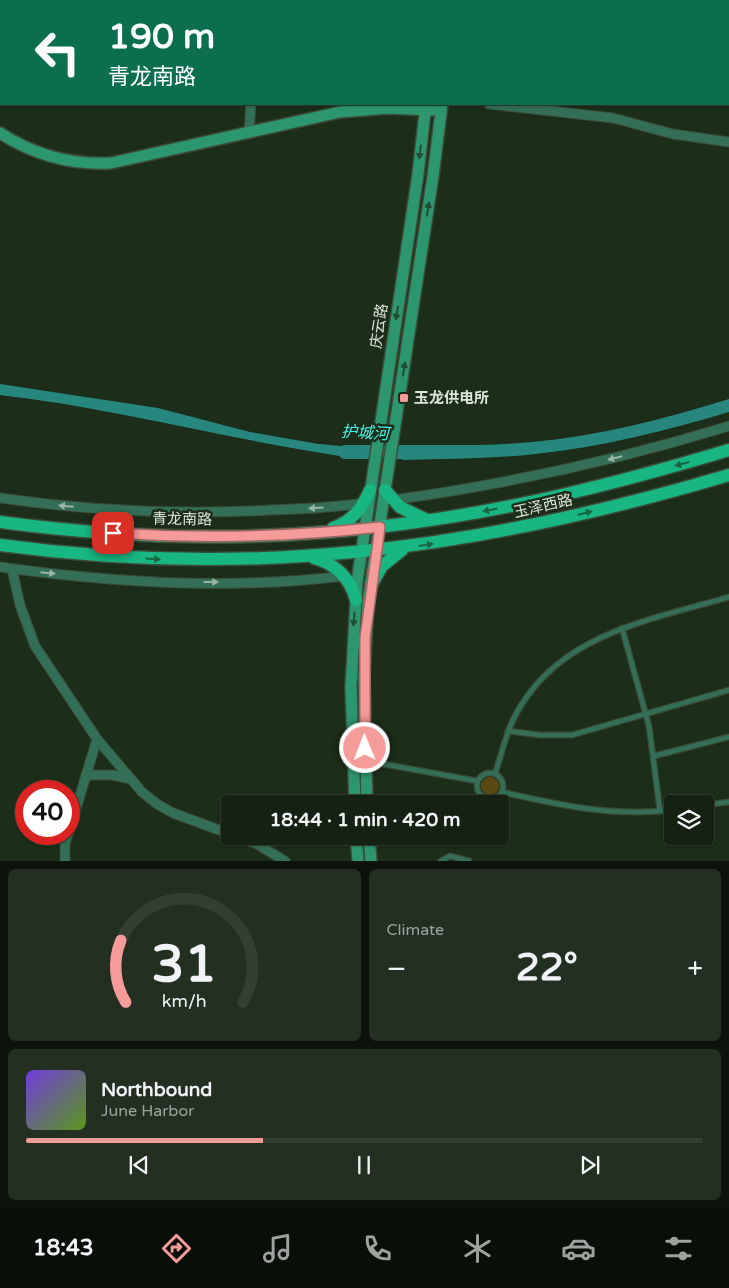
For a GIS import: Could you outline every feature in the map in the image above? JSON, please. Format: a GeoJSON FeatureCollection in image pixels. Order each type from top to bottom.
{"type":"FeatureCollection","features":[{"type":"Feature","properties":{"kind":"main road","name":"玉泽西路"},"geometry":{"type":"LineString","coordinates":[[364,529],[429,521],[553,497],[729,450]]}},
{"type":"Feature","properties":{"kind":"main road","name":"玉泽西路"},"geometry":{"type":"LineString","coordinates":[[360,553],[476,537],[559,520],[729,475]]}},
{"type":"Feature","properties":{"kind":"main road"},"geometry":{"type":"LineString","coordinates":[[319,533],[347,522],[364,502],[370,490]]}},
{"type":"Feature","properties":{"kind":"main road"},"geometry":{"type":"LineString","coordinates":[[389,495],[406,511],[429,521]]}},
{"type":"Feature","properties":{"kind":"main road","name":"青龙南路"},"geometry":{"type":"LineString","coordinates":[[0,522],[85,531],[169,536],[254,536],[364,529]]}},
{"type":"Feature","properties":{"kind":"main road"},"geometry":{"type":"LineString","coordinates":[[0,545],[83,554],[169,560],[299,558],[360,553]]}},
{"type":"Feature","properties":{"kind":"main road"},"geometry":{"type":"LineString","coordinates":[[371,585],[387,561],[404,548]]}},
{"type":"Feature","properties":{"kind":"main road"},"geometry":{"type":"LineString","coordinates":[[299,558],[321,560],[335,567],[352,587],[356,600]]}},
{"type":"Feature","properties":{"kind":"street"},"geometry":{"type":"LineString","coordinates":[[249,132],[251,105]]}},
{"type":"Feature","properties":{"kind":"street"},"geometry":{"type":"LineString","coordinates":[[498,105],[613,118],[673,134],[729,142]]}},
{"type":"Feature","properties":{"kind":"street"},"geometry":{"type":"LineString","coordinates":[[0,134],[31,150],[54,158],[100,164],[133,160],[249,132],[355,110],[388,108],[441,111]]}},
{"type":"Feature","properties":{"kind":"street"},"geometry":{"type":"LineString","coordinates":[[0,142],[28,157],[52,165],[76,170],[112,171],[341,120],[388,116],[425,110]]}},
{"type":"Feature","properties":{"kind":"street","name":"庆云路"},"geometry":{"type":"LineString","coordinates":[[355,795],[352,687],[360,553],[425,110]]}},
{"type":"Feature","properties":{"kind":"street","name":"庆云路"},"geometry":{"type":"LineString","coordinates":[[367,795],[364,657],[371,585],[380,527],[389,495],[388,470],[441,111]]}},
{"type":"Feature","properties":{"kind":"street"},"geometry":{"type":"LineString","coordinates":[[389,495],[476,488],[539,476],[647,450],[729,426]]}},
{"type":"Feature","properties":{"kind":"street"},"geometry":{"type":"LineString","coordinates":[[0,498],[104,509],[212,514],[334,507],[364,502]]}},
{"type":"Feature","properties":{"kind":"street"},"geometry":{"type":"LineString","coordinates":[[0,568],[168,581],[255,582],[344,576]]}},
{"type":"Feature","properties":{"kind":"street"},"geometry":{"type":"LineString","coordinates":[[12,569],[20,605],[35,646],[97,738],[142,792],[165,809],[221,831]]}},
{"type":"Feature","properties":{"kind":"street"},"geometry":{"type":"LineString","coordinates":[[80,794],[97,738]]}},
{"type":"Feature","properties":{"kind":"street"},"geometry":{"type":"LineString","coordinates":[[86,775],[112,775],[131,779]]}},
{"type":"Feature","properties":{"kind":"street"},"geometry":{"type":"LineString","coordinates":[[65,845],[65,860]]}},
{"type":"Feature","properties":{"kind":"street"},"geometry":{"type":"LineString","coordinates":[[259,845],[285,860]]}},
{"type":"Feature","properties":{"kind":"street"},"geometry":{"type":"LineString","coordinates":[[357,845],[358,860]]}},
{"type":"Feature","properties":{"kind":"street"},"geometry":{"type":"LineString","coordinates":[[369,845],[370,860]]}},
{"type":"Feature","properties":{"kind":"lane"},"geometry":{"type":"LineString","coordinates":[[496,774],[508,732],[527,696],[555,666],[590,642],[622,628],[729,597]]}},
{"type":"Feature","properties":{"kind":"lane"},"geometry":{"type":"LineString","coordinates":[[622,628],[646,714],[654,756],[660,812]]}},
{"type":"Feature","properties":{"kind":"lane"},"geometry":{"type":"LineString","coordinates":[[508,732],[540,736],[572,735],[729,690]]}},
{"type":"Feature","properties":{"kind":"lane"},"geometry":{"type":"LineString","coordinates":[[654,756],[729,737]]}},
{"type":"Feature","properties":{"kind":"lane"},"geometry":{"type":"LineString","coordinates":[[366,760],[477,781]]}},
{"type":"Feature","properties":{"kind":"lane"},"geometry":{"type":"LineString","coordinates":[[486,774],[496,774],[502,781],[502,792],[494,799],[483,798],[476,789],[477,781],[486,774]]}},
{"type":"Feature","properties":{"kind":"lane"},"geometry":{"type":"LineString","coordinates":[[502,792],[589,810],[622,813],[664,811]]}},
{"type":"Feature","properties":{"kind":"lane"},"geometry":{"type":"LineString","coordinates":[[714,804],[729,802]]}},
{"type":"Feature","properties":{"kind":"lane"},"geometry":{"type":"LineString","coordinates":[[441,860],[450,856],[469,860]]}},
{"type":"Feature","properties":{"kind":"shaded area"},"geometry":{"type":"Polygon","coordinates":[[[490,777],[499,786],[496,792],[490,795],[484,792],[481,786],[484,780],[490,777]]]}},
{"type":"Feature","properties":{"kind":"water"},"geometry":{"type":"Polygon","coordinates":[[[0,384],[158,408],[250,432],[319,444],[363,448],[362,459],[271,444],[46,401],[0,395],[0,384]]]}},
{"type":"Feature","properties":{"kind":"water"},"geometry":{"type":"Polygon","coordinates":[[[729,399],[729,412],[681,426],[609,443],[518,456],[402,460],[402,445],[500,444],[582,436],[632,426],[729,399]]]}},
{"type":"Feature","properties":{"kind":"waterway","name":"护城河"},"geometry":{"type":"LineString","coordinates":[[345,452],[421,452]]}},
{"type":"Feature","properties":{"kind":"place","name":"玉龙供电所"},"geometry":{"type":"Point","coordinates":[404,398]}},
{"type":"Feature","properties":{"kind":"route"},"geometry":{"type":"LineString","coordinates":[[113,533],[212,537],[319,533],[380,527],[368,602],[365,638],[365,748]]}}]}
